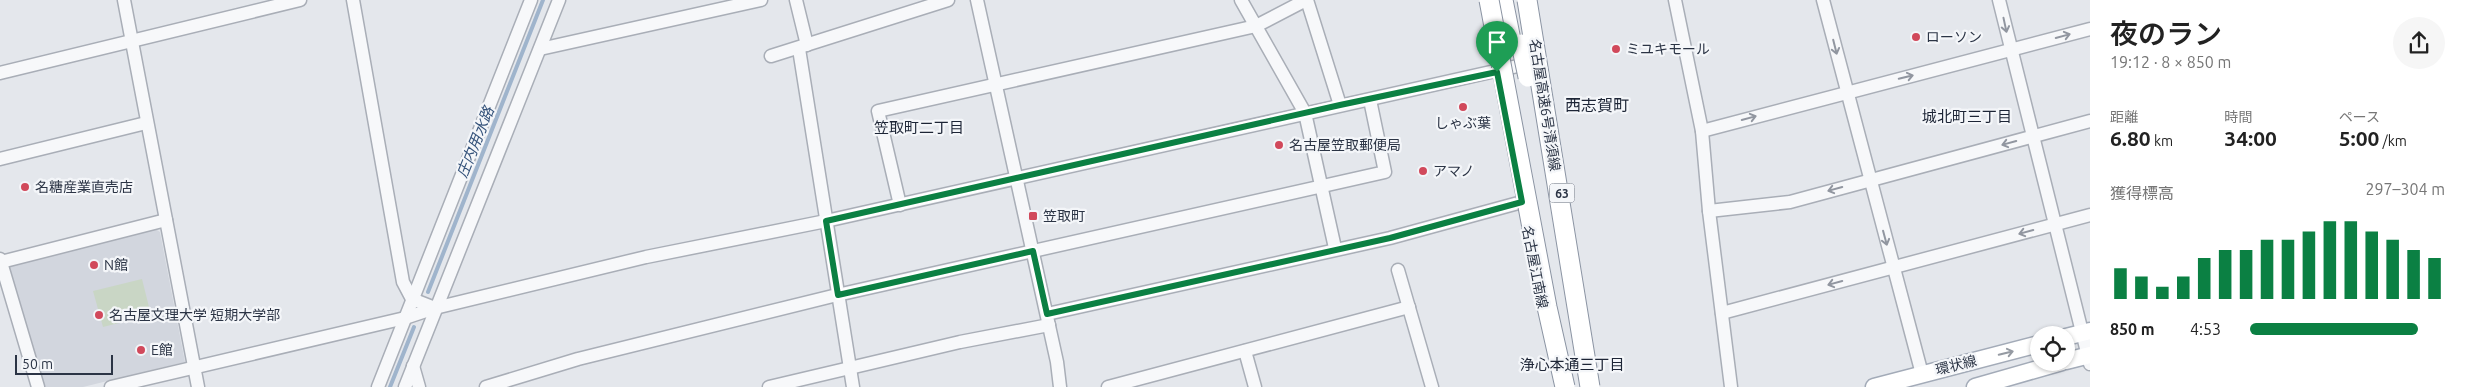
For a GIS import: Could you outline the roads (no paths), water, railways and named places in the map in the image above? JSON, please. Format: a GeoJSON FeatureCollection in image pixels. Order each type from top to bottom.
{"type":"FeatureCollection","features":[{"type":"Feature","properties":{"kind":"highway"},"geometry":{"type":"LineString","coordinates":[[1489,0],[1564,387]]}},
{"type":"Feature","properties":{"kind":"highway"},"geometry":{"type":"LineString","coordinates":[[1503,0],[1569,387]]}},
{"type":"Feature","properties":{"kind":"highway"},"geometry":{"type":"LineString","coordinates":[[1513,0],[1542,144],[1565,295],[1583,387]]}},
{"type":"Feature","properties":{"kind":"highway","name":"名古屋高速6号清須線"},"geometry":{"type":"LineString","coordinates":[[1526,0],[1590,387]]}},
{"type":"Feature","properties":{"kind":"main road","name":"名古屋江南線"},"geometry":{"type":"LineString","coordinates":[[1484,0],[1522,202],[1560,387]]}},
{"type":"Feature","properties":{"kind":"main road","name":"63"},"geometry":{"type":"LineString","coordinates":[[1526,0],[1536,62],[1565,206],[1595,387]]}},
{"type":"Feature","properties":{"kind":"main road","name":"環状線"},"geometry":{"type":"LineString","coordinates":[[1874,387],[2030,346]]}},
{"type":"Feature","properties":{"kind":"main road"},"geometry":{"type":"LineString","coordinates":[[2075,360],[2089,358]]}},
{"type":"Feature","properties":{"kind":"main road","name":"環状線"},"geometry":{"type":"LineString","coordinates":[[1975,387],[2031,371]]}},
{"type":"Feature","properties":{"kind":"street"},"geometry":{"type":"LineString","coordinates":[[124,0],[198,387]]}},
{"type":"Feature","properties":{"kind":"street"},"geometry":{"type":"LineString","coordinates":[[0,73],[300,0]]}},
{"type":"Feature","properties":{"kind":"street"},"geometry":{"type":"LineString","coordinates":[[353,0],[403,282],[412,299],[435,308]]}},
{"type":"Feature","properties":{"kind":"street"},"geometry":{"type":"LineString","coordinates":[[378,387],[531,0]]}},
{"type":"Feature","properties":{"kind":"street"},"geometry":{"type":"LineString","coordinates":[[405,387],[559,0]]}},
{"type":"Feature","properties":{"kind":"street"},"geometry":{"type":"LineString","coordinates":[[540,50],[706,6],[761,0]]}},
{"type":"Feature","properties":{"kind":"street"},"geometry":{"type":"LineString","coordinates":[[796,0],[826,221],[853,387]]}},
{"type":"Feature","properties":{"kind":"street"},"geometry":{"type":"LineString","coordinates":[[771,56],[948,0]]}},
{"type":"Feature","properties":{"kind":"street"},"geometry":{"type":"LineString","coordinates":[[977,0],[1048,319],[1060,387]]}},
{"type":"Feature","properties":{"kind":"street"},"geometry":{"type":"LineString","coordinates":[[1241,0],[1305,113],[1335,248]]}},
{"type":"Feature","properties":{"kind":"street"},"geometry":{"type":"LineString","coordinates":[[900,205],[878,111],[1256,26],[1306,0],[1340,105]]}},
{"type":"Feature","properties":{"kind":"street"},"geometry":{"type":"LineString","coordinates":[[1675,0],[1702,131],[1709,211],[1731,387]]}},
{"type":"Feature","properties":{"kind":"street"},"geometry":{"type":"LineString","coordinates":[[1823,0],[1922,374]]}},
{"type":"Feature","properties":{"kind":"street"},"geometry":{"type":"LineString","coordinates":[[1999,0],[2055,224],[2079,334],[2089,358]]}},
{"type":"Feature","properties":{"kind":"street"},"geometry":{"type":"LineString","coordinates":[[1702,131],[2090,29]]}},
{"type":"Feature","properties":{"kind":"street"},"geometry":{"type":"LineString","coordinates":[[111,387],[405,318],[435,308],[646,257],[900,205],[1536,62]]}},
{"type":"Feature","properties":{"kind":"street"},"geometry":{"type":"LineString","coordinates":[[486,387],[578,359],[838,295],[1385,172],[1370,100]]}},
{"type":"Feature","properties":{"kind":"street"},"geometry":{"type":"LineString","coordinates":[[1709,211],[1790,202],[2090,121]]}},
{"type":"Feature","properties":{"kind":"street"},"geometry":{"type":"LineString","coordinates":[[0,160],[146,123]]}},
{"type":"Feature","properties":{"kind":"street"},"geometry":{"type":"LineString","coordinates":[[769,387],[960,342],[1335,248],[1390,238],[1522,202]]}},
{"type":"Feature","properties":{"kind":"street"},"geometry":{"type":"LineString","coordinates":[[1722,313],[2090,214]]}},
{"type":"Feature","properties":{"kind":"street"},"geometry":{"type":"LineString","coordinates":[[38,387],[0,260],[166,220]]}},
{"type":"Feature","properties":{"kind":"street"},"geometry":{"type":"LineString","coordinates":[[1398,270],[1432,387]]}},
{"type":"Feature","properties":{"kind":"street"},"geometry":{"type":"LineString","coordinates":[[1108,387],[1409,307]]}},
{"type":"Feature","properties":{"kind":"street"},"geometry":{"type":"LineString","coordinates":[[1245,351],[1255,387]]}},
{"type":"Feature","properties":{"kind":"street"},"geometry":{"type":"LineString","coordinates":[[413,366],[419,387]]}},
{"type":"Feature","properties":{"kind":"waterway","name":"庄内用水路"},"geometry":{"type":"LineString","coordinates":[[428,292],[543,0]]}},
{"type":"Feature","properties":{"kind":"waterway","name":"庄内用水路"},"geometry":{"type":"LineString","coordinates":[[390,387],[414,327]]}},
{"type":"Feature","properties":{"kind":"place","name":"ローソン"},"geometry":{"type":"Point","coordinates":[1916,37]}},
{"type":"Feature","properties":{"kind":"place","name":"ミユキモール"},"geometry":{"type":"Point","coordinates":[1616,49]}},
{"type":"Feature","properties":{"kind":"place","name":"しゃぶ葉"},"geometry":{"type":"Point","coordinates":[1463,107]}},
{"type":"Feature","properties":{"kind":"place","name":"名古屋笠取郵便局"},"geometry":{"type":"Point","coordinates":[1279,145]}},
{"type":"Feature","properties":{"kind":"place","name":"アマノ"},"geometry":{"type":"Point","coordinates":[1423,171]}},
{"type":"Feature","properties":{"kind":"place","name":"名糖産業直売店"},"geometry":{"type":"Point","coordinates":[25,187]}},
{"type":"Feature","properties":{"kind":"place","name":"笠取町"},"geometry":{"type":"Point","coordinates":[1033,216]}},
{"type":"Feature","properties":{"kind":"place","name":"N館"},"geometry":{"type":"Point","coordinates":[94,265]}},
{"type":"Feature","properties":{"kind":"place","name":"名古屋文理大学 短期大学部"},"geometry":{"type":"Point","coordinates":[99,315]}},
{"type":"Feature","properties":{"kind":"place","name":"E館"},"geometry":{"type":"Point","coordinates":[141,350]}},
{"type":"Feature","properties":{"kind":"district","name":"西志賀町"},"geometry":{"type":"Point","coordinates":[1597,105]}},
{"type":"Feature","properties":{"kind":"district","name":"城北町三丁目"},"geometry":{"type":"Point","coordinates":[1967,116]}},
{"type":"Feature","properties":{"kind":"district","name":"笠取町二丁目"},"geometry":{"type":"Point","coordinates":[919,127]}},
{"type":"Feature","properties":{"kind":"district","name":"浄心本通三丁目"},"geometry":{"type":"Point","coordinates":[1572,364]}}]}
